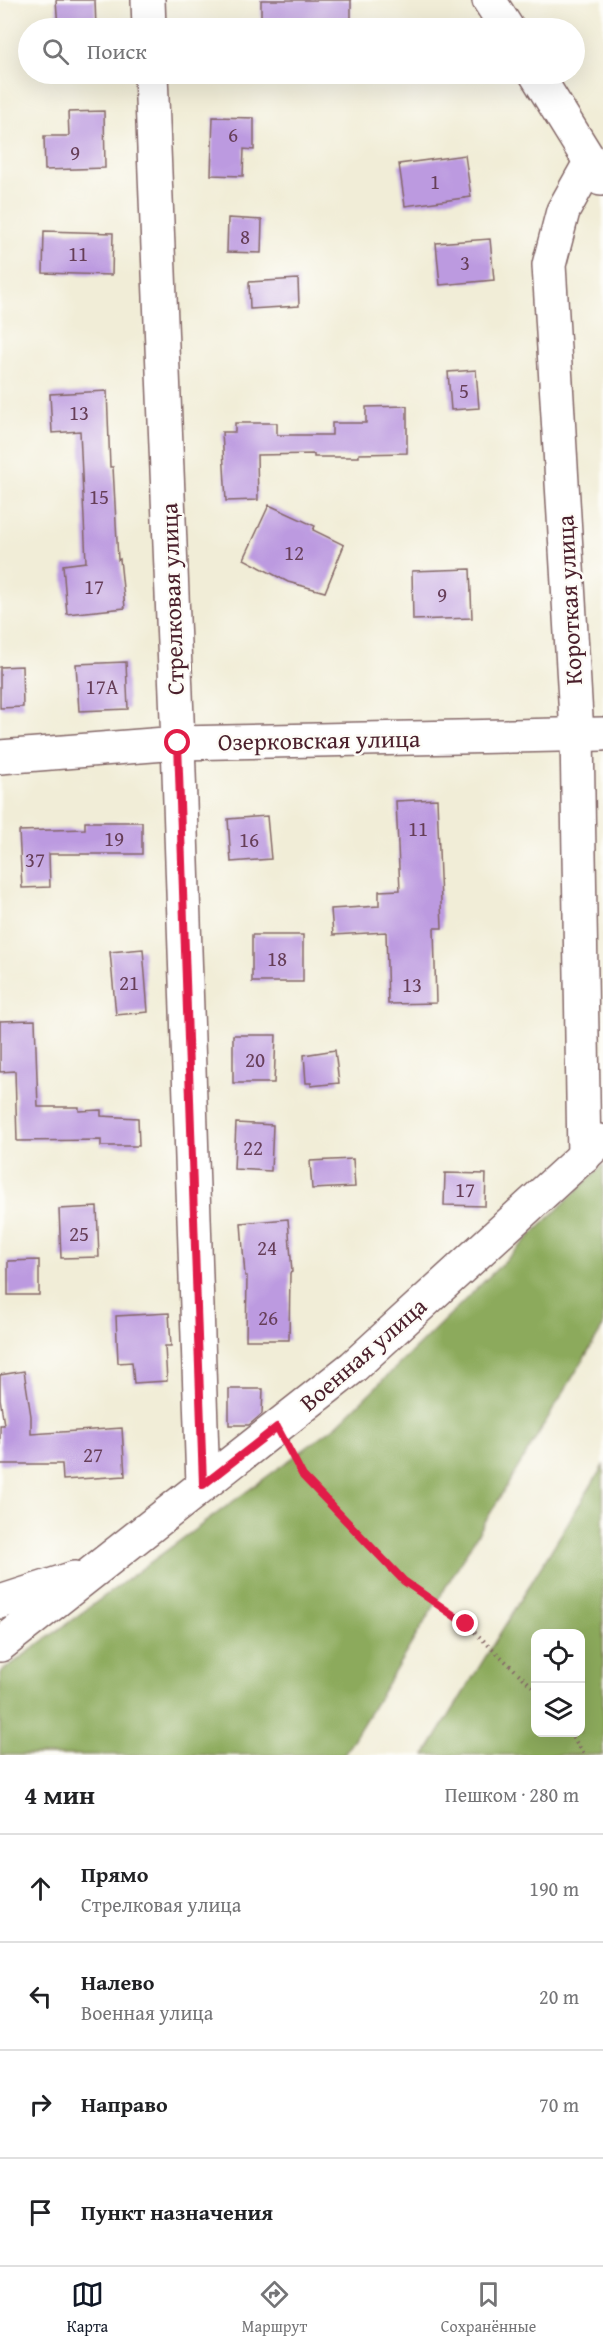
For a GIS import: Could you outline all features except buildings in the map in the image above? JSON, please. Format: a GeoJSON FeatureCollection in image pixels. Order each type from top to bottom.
{"type":"FeatureCollection","features":[{"type":"Feature","properties":{"kind":"street"},"geometry":{"type":"LineString","coordinates":[[148,0],[149,18]]}},
{"type":"Feature","properties":{"kind":"street"},"geometry":{"type":"LineString","coordinates":[[489,0],[501,18]]}},
{"type":"Feature","properties":{"kind":"street","name":"Стрелковая улица"},"geometry":{"type":"LineString","coordinates":[[151,84],[178,743],[203,1485]]}},
{"type":"Feature","properties":{"kind":"street"},"geometry":{"type":"LineString","coordinates":[[542,84],[597,172]]}},
{"type":"Feature","properties":{"kind":"street","name":"Короткая улица"},"geometry":{"type":"LineString","coordinates":[[593,1148],[590,734],[549,265],[562,211],[597,172]]}},
{"type":"Feature","properties":{"kind":"street","name":"Озерковская улица"},"geometry":{"type":"LineString","coordinates":[[0,757],[178,743],[590,734]]}},
{"type":"Feature","properties":{"kind":"street","name":"Военная улица"},"geometry":{"type":"LineString","coordinates":[[0,1645],[353,1367],[593,1148]]}},
{"type":"Feature","properties":{"kind":"street"},"geometry":{"type":"LineString","coordinates":[[0,1602],[95,1570]]}},
{"type":"Feature","properties":{"kind":"path"},"geometry":{"type":"LineString","coordinates":[[277,1427],[303,1476],[404,1581],[466,1624],[531,1685]]}},
{"type":"Feature","properties":{"kind":"path"},"geometry":{"type":"LineString","coordinates":[[572,1737],[585,1755]]}},
{"type":"Feature","properties":{"kind":"green space"},"geometry":{"type":"Polygon","coordinates":[[[603,1165],[603,1327],[344,1755],[0,1755],[0,1673],[337,1425],[603,1165]]]}},
{"type":"Feature","properties":{"kind":"green space"},"geometry":{"type":"Polygon","coordinates":[[[603,1466],[603,1755],[425,1755],[603,1466]]]}},
{"type":"Feature","properties":{"kind":"route"},"geometry":{"type":"LineString","coordinates":[[178,743],[203,1485],[277,1427],[303,1476],[404,1581],[466,1624]]}}]}
